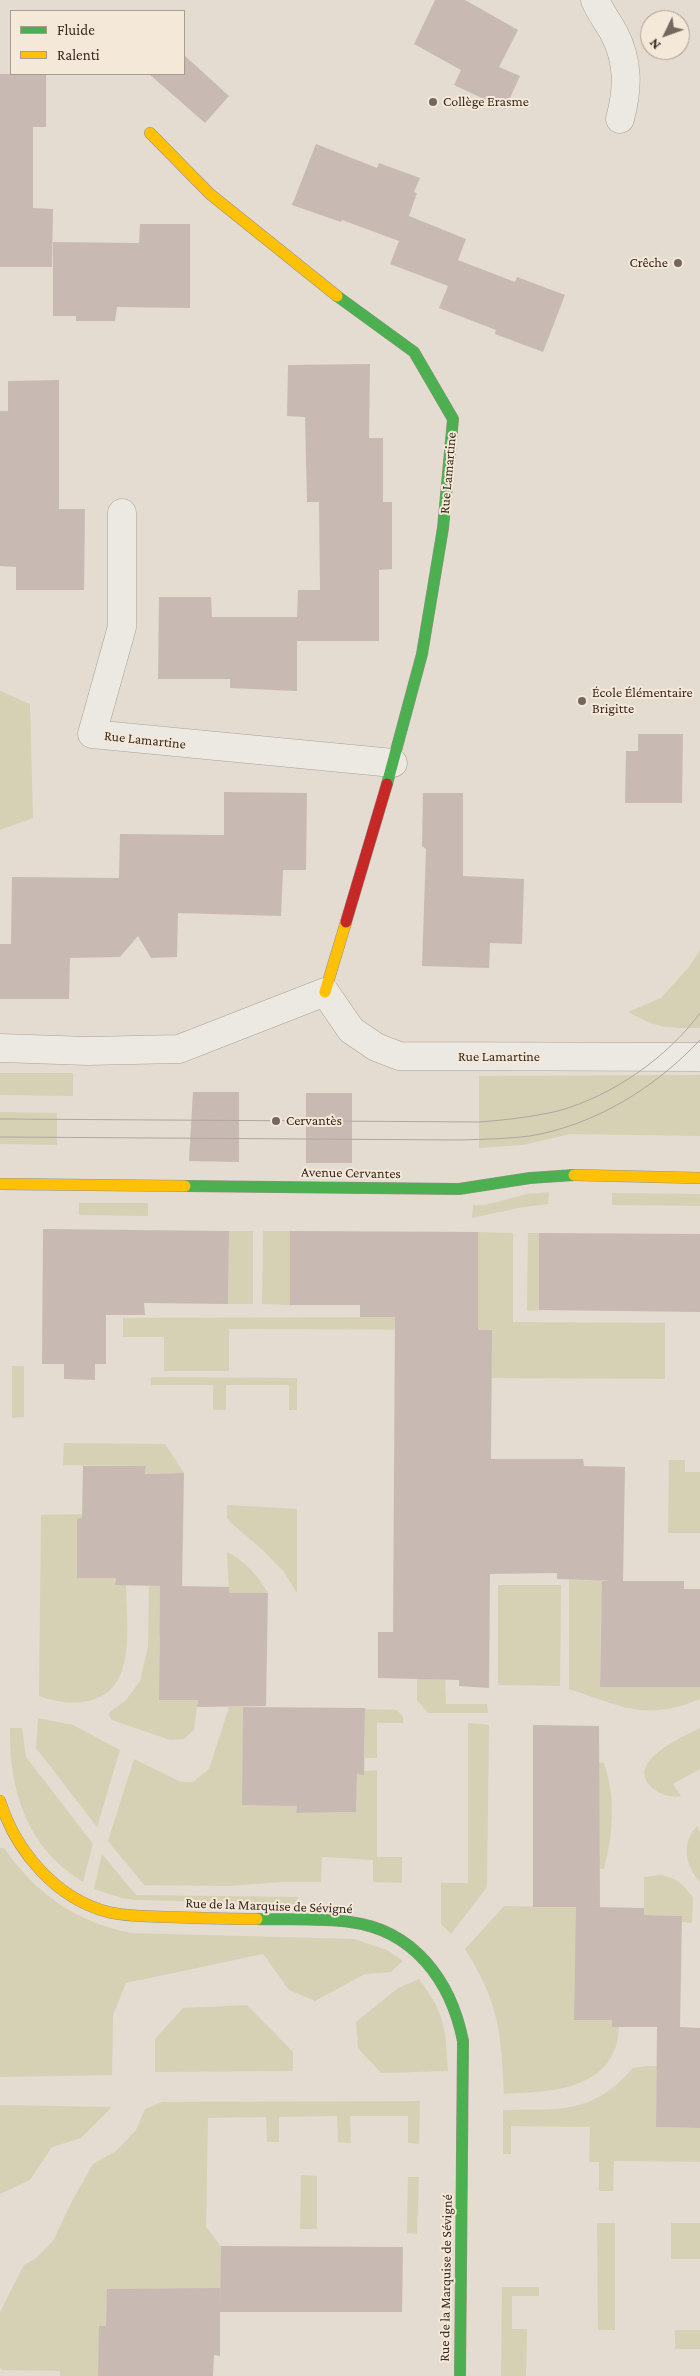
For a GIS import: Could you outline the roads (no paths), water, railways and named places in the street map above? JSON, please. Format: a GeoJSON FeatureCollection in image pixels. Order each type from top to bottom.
{"type":"FeatureCollection","features":[{"type":"Feature","properties":{"kind":"street"},"geometry":{"type":"LineString","coordinates":[[595,0],[614,34],[624,57],[627,80],[620,119]]}},
{"type":"Feature","properties":{"kind":"street","name":"Rue Lamartine"},"geometry":{"type":"LineString","coordinates":[[150,133],[224,206],[312,278],[414,352],[453,419],[443,528],[422,654],[393,763],[326,992],[351,1030],[376,1047],[399,1056],[700,1057]]}},
{"type":"Feature","properties":{"kind":"street","name":"Rue Lamartine"},"geometry":{"type":"LineString","coordinates":[[122,513],[122,627],[92,734],[393,763]]}},
{"type":"Feature","properties":{"kind":"street"},"geometry":{"type":"LineString","coordinates":[[0,1048],[88,1051],[180,1049],[326,992]]}},
{"type":"Feature","properties":{"kind":"street","name":"Avenue Cervantes"},"geometry":{"type":"LineString","coordinates":[[0,1184],[459,1189],[487,1188],[514,1180],[554,1176],[700,1178]]}},
{"type":"Feature","properties":{"kind":"street","name":"Rue de la Marquise de Sévigné"},"geometry":{"type":"LineString","coordinates":[[0,1801],[13,1834],[29,1857],[45,1874],[75,1898],[103,1911],[132,1916],[350,1922],[378,1930],[408,1944],[426,1962],[453,2002],[460,2023],[463,2042],[460,2376]]}},
{"type":"Feature","properties":{"kind":"tram line"},"geometry":{"type":"LineString","coordinates":[[0,1119],[479,1122],[528,1117],[558,1111],[578,1104],[618,1085],[655,1060],[687,1030],[700,1013]]}},
{"type":"Feature","properties":{"kind":"tram line"},"geometry":{"type":"LineString","coordinates":[[0,1137],[461,1140],[530,1136],[578,1123],[622,1102],[664,1074],[700,1040]]}},
{"type":"Feature","properties":{"kind":"place","name":"Collège Erasme"},"geometry":{"type":"Point","coordinates":[433,102]}},
{"type":"Feature","properties":{"kind":"place","name":"Crêche"},"geometry":{"type":"Point","coordinates":[678,263]}},
{"type":"Feature","properties":{"kind":"place","name":"École Élémentaire Brigitte"},"geometry":{"type":"Point","coordinates":[582,701]}},
{"type":"Feature","properties":{"kind":"place","name":"Cervantès"},"geometry":{"type":"Point","coordinates":[276,1121]}}]}
